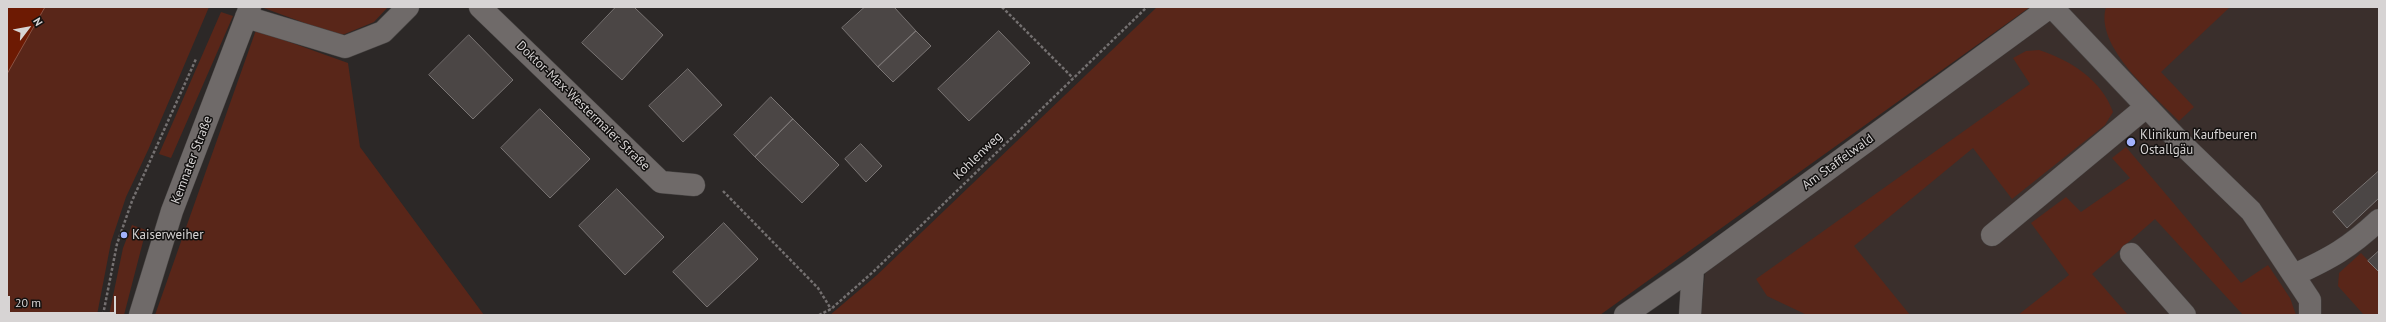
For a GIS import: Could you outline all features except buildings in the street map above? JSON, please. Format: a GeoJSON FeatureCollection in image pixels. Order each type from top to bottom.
{"type":"FeatureCollection","features":[{"type":"Feature","properties":{"kind":"street"},"geometry":{"type":"LineString","coordinates":[[248,12],[345,48],[383,32],[408,7]]}},
{"type":"Feature","properties":{"kind":"street","name":"Doktor-Max-Westermaier-Straße"},"geometry":{"type":"LineString","coordinates":[[480,7],[661,182],[694,186]]}},
{"type":"Feature","properties":{"kind":"street"},"geometry":{"type":"LineString","coordinates":[[2051,7],[2146,107],[2252,211],[2310,300],[2310,315]]}},
{"type":"Feature","properties":{"kind":"street","name":"Am Staffelwald"},"geometry":{"type":"LineString","coordinates":[[1625,315],[1694,268],[2051,7]]}},
{"type":"Feature","properties":{"kind":"street","name":"Kemnater Straße"},"geometry":{"type":"LineString","coordinates":[[140,315],[172,212],[248,12]]}},
{"type":"Feature","properties":{"kind":"street"},"geometry":{"type":"LineString","coordinates":[[1992,235],[2146,107]]}},
{"type":"Feature","properties":{"kind":"street"},"geometry":{"type":"LineString","coordinates":[[2294,275],[2329,259],[2354,243],[2379,220]]}},
{"type":"Feature","properties":{"kind":"street"},"geometry":{"type":"LineString","coordinates":[[2131,254],[2185,315]]}},
{"type":"Feature","properties":{"kind":"street"},"geometry":{"type":"LineString","coordinates":[[1690,315],[1694,268]]}},
{"type":"Feature","properties":{"kind":"path"},"geometry":{"type":"LineString","coordinates":[[1002,7],[1072,78]]}},
{"type":"Feature","properties":{"kind":"path","name":"Kohlenweg"},"geometry":{"type":"LineString","coordinates":[[818,315],[830,309],[873,272],[1072,78],[1148,7]]}},
{"type":"Feature","properties":{"kind":"path"},"geometry":{"type":"LineString","coordinates":[[103,315],[117,244],[132,201],[198,54]]}},
{"type":"Feature","properties":{"kind":"path"},"geometry":{"type":"LineString","coordinates":[[694,186],[720,188],[818,288],[830,309]]}},
{"type":"Feature","properties":{"kind":"shaded area"},"geometry":{"type":"Polygon","coordinates":[[[7,7],[45,7],[7,74],[7,7]]]}},
{"type":"Feature","properties":{"kind":"shaded area"},"geometry":{"type":"Polygon","coordinates":[[[45,7],[209,7],[149,148],[126,197],[111,242],[97,315],[7,315],[7,74],[45,7]]]}},
{"type":"Feature","properties":{"kind":"shaded area"},"geometry":{"type":"Polygon","coordinates":[[[261,7],[388,7],[374,22],[340,36],[261,7]]]}},
{"type":"Feature","properties":{"kind":"shaded area"},"geometry":{"type":"Polygon","coordinates":[[[1157,7],[2030,7],[1600,315],[830,315],[877,275],[1157,7]]]}},
{"type":"Feature","properties":{"kind":"shaded area","name":"Klinikum Kaufbeuren Ostallgäu"},"geometry":{"type":"Polygon","coordinates":[[[2066,7],[2379,7],[2379,315],[1701,315],[1705,272],[2066,7]]]}},
{"type":"Feature","properties":{"kind":"shaded area"},"geometry":{"type":"Polygon","coordinates":[[[2106,7],[2230,7],[2161,72],[2194,107],[2179,121],[2129,70],[2117,54],[2109,38],[2105,22],[2106,7]]]}},
{"type":"Feature","properties":{"kind":"shaded area"},"geometry":{"type":"Polygon","coordinates":[[[221,12],[233,16],[171,158],[159,154],[221,12]]]}},
{"type":"Feature","properties":{"kind":"shaded area"},"geometry":{"type":"Polygon","coordinates":[[[256,30],[348,63],[360,147],[484,315],[155,315],[256,30]]]}},
{"type":"Feature","properties":{"kind":"shaded area"},"geometry":{"type":"Polygon","coordinates":[[[2039,50],[2062,59],[2084,73],[2101,90],[2113,112],[2105,125],[2012,199],[1973,148],[1854,246],[1910,315],[1807,315],[1767,296],[1756,279],[2030,84],[2013,58],[2026,51],[2039,50]]]}},
{"type":"Feature","properties":{"kind":"shaded area"},"geometry":{"type":"Polygon","coordinates":[[[2126,147],[2241,283],[2268,265],[2290,298],[2296,315],[2243,315],[2155,219],[2092,274],[2128,315],[2018,315],[2069,275],[2031,223],[2066,197],[2081,212],[2130,178],[2112,158],[2126,147]]]}},
{"type":"Feature","properties":{"kind":"shaded area"},"geometry":{"type":"Polygon","coordinates":[[[132,225],[146,230],[124,315],[109,315],[123,248],[132,225]]]}},
{"type":"Feature","properties":{"kind":"shaded area"},"geometry":{"type":"Polygon","coordinates":[[[2361,253],[2379,272],[2379,315],[2364,315],[2338,286],[2339,273],[2361,253]]]}},
{"type":"Feature","properties":{"kind":"place","name":"Klinikum Kaufbeuren Ostallgäu"},"geometry":{"type":"Point","coordinates":[2131,142]}},
{"type":"Feature","properties":{"kind":"place","name":"Kaiserweiher"},"geometry":{"type":"Point","coordinates":[124,235]}}]}
